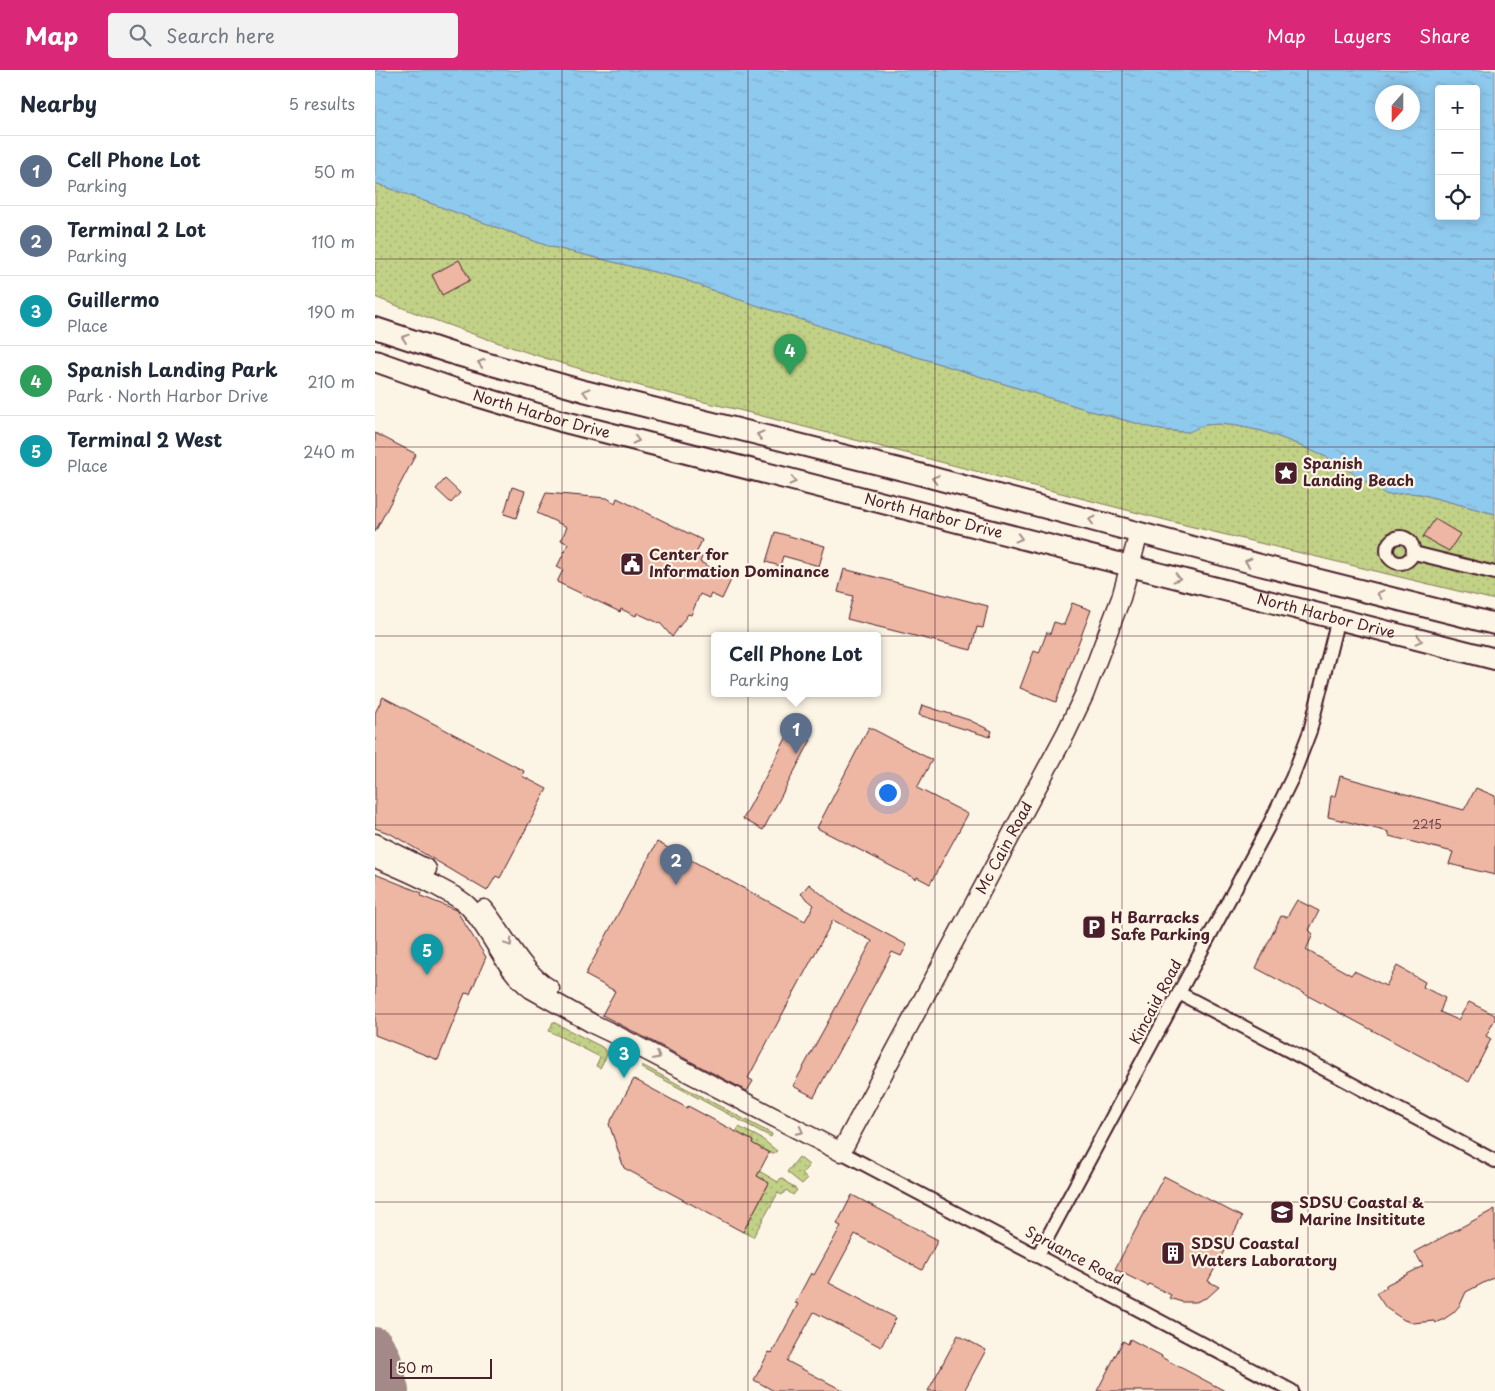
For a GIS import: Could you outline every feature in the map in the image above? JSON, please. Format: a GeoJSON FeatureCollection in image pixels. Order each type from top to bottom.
{"type":"FeatureCollection","features":[{"type":"Feature","properties":{"kind":"main road"},"geometry":{"type":"LineString","coordinates":[[375,328],[449,353],[546,381],[911,472],[1139,533],[1495,624]]}},
{"type":"Feature","properties":{"kind":"main road","name":"North Harbor Drive"},"geometry":{"type":"LineString","coordinates":[[375,361],[460,391],[561,421],[1129,567],[1339,618],[1495,660]]}},
{"type":"Feature","properties":{"kind":"street","name":"Mc Cain Road"},"geometry":{"type":"LineString","coordinates":[[841,1152],[1066,733],[1121,598],[1139,533]]}},
{"type":"Feature","properties":{"kind":"street"},"geometry":{"type":"LineString","coordinates":[[1414,553],[1495,573]]}},
{"type":"Feature","properties":{"kind":"street","name":"Kincaid Road"},"geometry":{"type":"LineString","coordinates":[[1038,1255],[1267,829],[1292,778],[1310,731],[1339,618]]}},
{"type":"Feature","properties":{"kind":"street"},"geometry":{"type":"LineString","coordinates":[[375,843],[468,891],[480,903],[532,975],[547,987],[572,1001],[614,1034]]}},
{"type":"Feature","properties":{"kind":"street"},"geometry":{"type":"LineString","coordinates":[[375,858],[429,882],[467,905],[506,964],[523,983],[595,1025],[841,1152]]}},
{"type":"Feature","properties":{"kind":"street"},"geometry":{"type":"LineString","coordinates":[[1179,993],[1495,1161]]}},
{"type":"Feature","properties":{"kind":"street","name":"Spruance Road"},"geometry":{"type":"LineString","coordinates":[[841,1152],[1292,1391]]}},
{"type":"Feature","properties":{"kind":"green space"},"geometry":{"type":"Polygon","coordinates":[[[375,183],[548,246],[683,279],[725,295],[885,347],[1095,412],[1161,430],[1181,432],[1204,425],[1219,424],[1262,431],[1331,459],[1391,495],[1420,494],[1495,514],[1495,600],[1181,524],[643,387],[463,331],[375,297],[375,183]]]}},
{"type":"Feature","properties":{"kind":"green space"},"geometry":{"type":"Polygon","coordinates":[[[553,1022],[602,1047],[608,1053],[600,1068],[596,1066],[600,1057],[549,1031],[553,1022]]]}},
{"type":"Feature","properties":{"kind":"green space"},"geometry":{"type":"Polygon","coordinates":[[[642,1065],[772,1134],[771,1137],[642,1068],[642,1065]]]}},
{"type":"Feature","properties":{"kind":"green space"},"geometry":{"type":"Polygon","coordinates":[[[739,1127],[762,1139],[777,1151],[772,1154],[752,1143],[753,1141],[736,1132],[739,1127]]]}},
{"type":"Feature","properties":{"kind":"green space"},"geometry":{"type":"Polygon","coordinates":[[[799,1157],[809,1165],[802,1174],[807,1179],[802,1184],[787,1172],[799,1157]]]}},
{"type":"Feature","properties":{"kind":"green space"},"geometry":{"type":"Polygon","coordinates":[[[759,1171],[778,1182],[781,1178],[797,1190],[793,1195],[786,1190],[782,1195],[778,1193],[753,1237],[743,1232],[769,1183],[757,1176],[759,1171]]]}},
{"type":"Feature","properties":{"kind":"water"},"geometry":{"type":"Polygon","coordinates":[[[375,70],[1495,70],[1495,514],[1420,494],[1387,495],[1331,459],[1262,431],[1219,424],[1204,425],[1189,432],[1161,430],[1095,412],[885,347],[725,295],[683,279],[548,246],[375,183],[375,70]]]}},
{"type":"Feature","properties":{"kind":"building"},"geometry":{"type":"Polygon","coordinates":[[[459,260],[470,280],[442,295],[432,275],[459,260]]]}},
{"type":"Feature","properties":{"kind":"building"},"geometry":{"type":"Polygon","coordinates":[[[375,433],[416,454],[375,532],[375,433]]]}},
{"type":"Feature","properties":{"kind":"building"},"geometry":{"type":"Polygon","coordinates":[[[445,479],[460,493],[451,503],[436,489],[445,479]]]}},
{"type":"Feature","properties":{"kind":"building"},"geometry":{"type":"Polygon","coordinates":[[[512,487],[525,491],[516,518],[504,514],[512,487]]]}},
{"type":"Feature","properties":{"kind":"building","name":"Center for Information Dominance"},"geometry":{"type":"Polygon","coordinates":[[[546,493],[607,498],[615,503],[617,498],[702,540],[696,554],[702,557],[700,562],[732,578],[722,599],[711,594],[709,598],[700,594],[691,615],[688,614],[672,637],[661,624],[637,613],[636,616],[621,609],[620,612],[557,582],[563,570],[557,567],[568,544],[561,540],[567,527],[537,513],[546,493]]]}},
{"type":"Feature","properties":{"kind":"building"},"geometry":{"type":"Polygon","coordinates":[[[1435,519],[1460,534],[1449,551],[1423,537],[1435,519]]]}},
{"type":"Feature","properties":{"kind":"building"},"geometry":{"type":"Polygon","coordinates":[[[775,532],[825,546],[819,566],[783,556],[780,566],[766,562],[775,532]]]}},
{"type":"Feature","properties":{"kind":"building"},"geometry":{"type":"Polygon","coordinates":[[[844,569],[988,606],[983,628],[977,627],[971,650],[847,619],[853,596],[838,592],[844,569]]]}},
{"type":"Feature","properties":{"kind":"building"},"geometry":{"type":"Polygon","coordinates":[[[1072,603],[1091,610],[1056,702],[1020,688],[1034,651],[1039,653],[1047,632],[1050,634],[1054,622],[1064,625],[1072,603]]]}},
{"type":"Feature","properties":{"kind":"building"},"geometry":{"type":"Polygon","coordinates":[[[383,697],[524,771],[522,776],[547,789],[500,878],[496,876],[487,891],[391,834],[375,828],[375,713],[383,697]]]}},
{"type":"Feature","properties":{"kind":"building"},"geometry":{"type":"Polygon","coordinates":[[[922,705],[969,720],[992,731],[990,737],[919,715],[922,705]]]}},
{"type":"Feature","properties":{"kind":"building"},"geometry":{"type":"Polygon","coordinates":[[[869,727],[932,760],[917,788],[968,814],[930,884],[917,877],[916,879],[817,828],[869,727]]]}},
{"type":"Feature","properties":{"kind":"building"},"geometry":{"type":"Polygon","coordinates":[[[791,729],[811,740],[763,830],[743,819],[791,729]]]}},
{"type":"Feature","properties":{"kind":"building"},"geometry":{"type":"Polygon","coordinates":[[[1340,776],[1464,810],[1476,788],[1495,796],[1495,875],[1449,864],[1453,852],[1389,836],[1389,832],[1328,817],[1331,796],[1335,796],[1340,776]]]}},
{"type":"Feature","properties":{"kind":"building"},"geometry":{"type":"Polygon","coordinates":[[[657,842],[805,921],[814,905],[801,894],[809,884],[840,909],[907,945],[901,956],[892,952],[814,1097],[793,1086],[872,941],[833,920],[748,1078],[753,1081],[747,1091],[602,1015],[615,991],[585,975],[657,842]]]}},
{"type":"Feature","properties":{"kind":"building"},"geometry":{"type":"Polygon","coordinates":[[[375,874],[422,893],[421,896],[456,910],[486,957],[470,994],[465,993],[438,1060],[375,1035],[375,874]]]}},
{"type":"Feature","properties":{"kind":"building"},"geometry":{"type":"Polygon","coordinates":[[[1297,900],[1319,911],[1309,930],[1313,934],[1306,950],[1351,975],[1354,971],[1386,986],[1397,966],[1425,982],[1423,987],[1445,998],[1440,1012],[1458,1020],[1469,1002],[1495,1015],[1495,1019],[1486,1036],[1491,1039],[1469,1082],[1256,968],[1281,916],[1287,917],[1297,900]]]}},
{"type":"Feature","properties":{"kind":"building"},"geometry":{"type":"Polygon","coordinates":[[[634,1079],[753,1141],[752,1143],[769,1153],[757,1176],[769,1183],[743,1232],[624,1168],[609,1124],[634,1079]]]}},
{"type":"Feature","properties":{"kind":"building","name":"SDSU Coastal Waters Laboratory"},"geometry":{"type":"Polygon","coordinates":[[[1164,1176],[1242,1217],[1208,1281],[1219,1287],[1208,1297],[1196,1302],[1182,1302],[1169,1298],[1171,1295],[1149,1284],[1148,1286],[1115,1269],[1164,1176]]]}},
{"type":"Feature","properties":{"kind":"building"},"geometry":{"type":"Polygon","coordinates":[[[852,1195],[938,1240],[922,1270],[855,1234],[829,1283],[896,1318],[881,1347],[814,1312],[787,1361],[844,1391],[774,1391],[754,1380],[769,1352],[772,1353],[798,1304],[795,1303],[811,1273],[814,1275],[841,1226],[837,1224],[852,1195]]]}},
{"type":"Feature","properties":{"kind":"building"},"geometry":{"type":"Polygon","coordinates":[[[1495,1209],[1495,1277],[1466,1292],[1460,1305],[1453,1313],[1435,1323],[1434,1321],[1413,1323],[1404,1320],[1386,1308],[1376,1293],[1386,1288],[1386,1285],[1423,1266],[1415,1252],[1495,1209]]]}},
{"type":"Feature","properties":{"kind":"building"},"geometry":{"type":"Polygon","coordinates":[[[958,1335],[986,1350],[964,1391],[928,1391],[958,1335]]]}},
{"type":"Feature","properties":{"kind":"building"},"geometry":{"type":"Polygon","coordinates":[[[1130,1339],[1225,1391],[1097,1391],[1123,1341],[1128,1344],[1130,1339]]]}},
{"type":"Feature","properties":{"kind":"taxiway"},"geometry":{"type":"LineString","coordinates":[[375,1346],[382,1358],[390,1391]]}},
{"type":"Feature","properties":{"kind":"place","name":"Spanish Landing Park"},"geometry":{"type":"Point","coordinates":[790,375]}},
{"type":"Feature","properties":{"kind":"place","name":"Spanish Landing Beach"},"geometry":{"type":"Point","coordinates":[1286,473]}},
{"type":"Feature","properties":{"kind":"place","name":"Center for Information Dominance"},"geometry":{"type":"Point","coordinates":[632,564]}},
{"type":"Feature","properties":{"kind":"place","name":"Cell Phone Lot"},"geometry":{"type":"Point","coordinates":[796,754]}},
{"type":"Feature","properties":{"kind":"place","name":"Terminal 2 Lot"},"geometry":{"type":"Point","coordinates":[676,885]}},
{"type":"Feature","properties":{"kind":"place","name":"H Barracks Safe Parking"},"geometry":{"type":"Point","coordinates":[1094,927]}},
{"type":"Feature","properties":{"kind":"place","name":"Terminal 2 West"},"geometry":{"type":"Point","coordinates":[427,975]}},
{"type":"Feature","properties":{"kind":"place","name":"Guillermo"},"geometry":{"type":"Point","coordinates":[624,1078]}},
{"type":"Feature","properties":{"kind":"place","name":"SDSU Coastal & Marine Insititute"},"geometry":{"type":"Point","coordinates":[1282,1212]}},
{"type":"Feature","properties":{"kind":"place","name":"SDSU Coastal Waters Laboratory"},"geometry":{"type":"Point","coordinates":[1173,1253]}}]}
